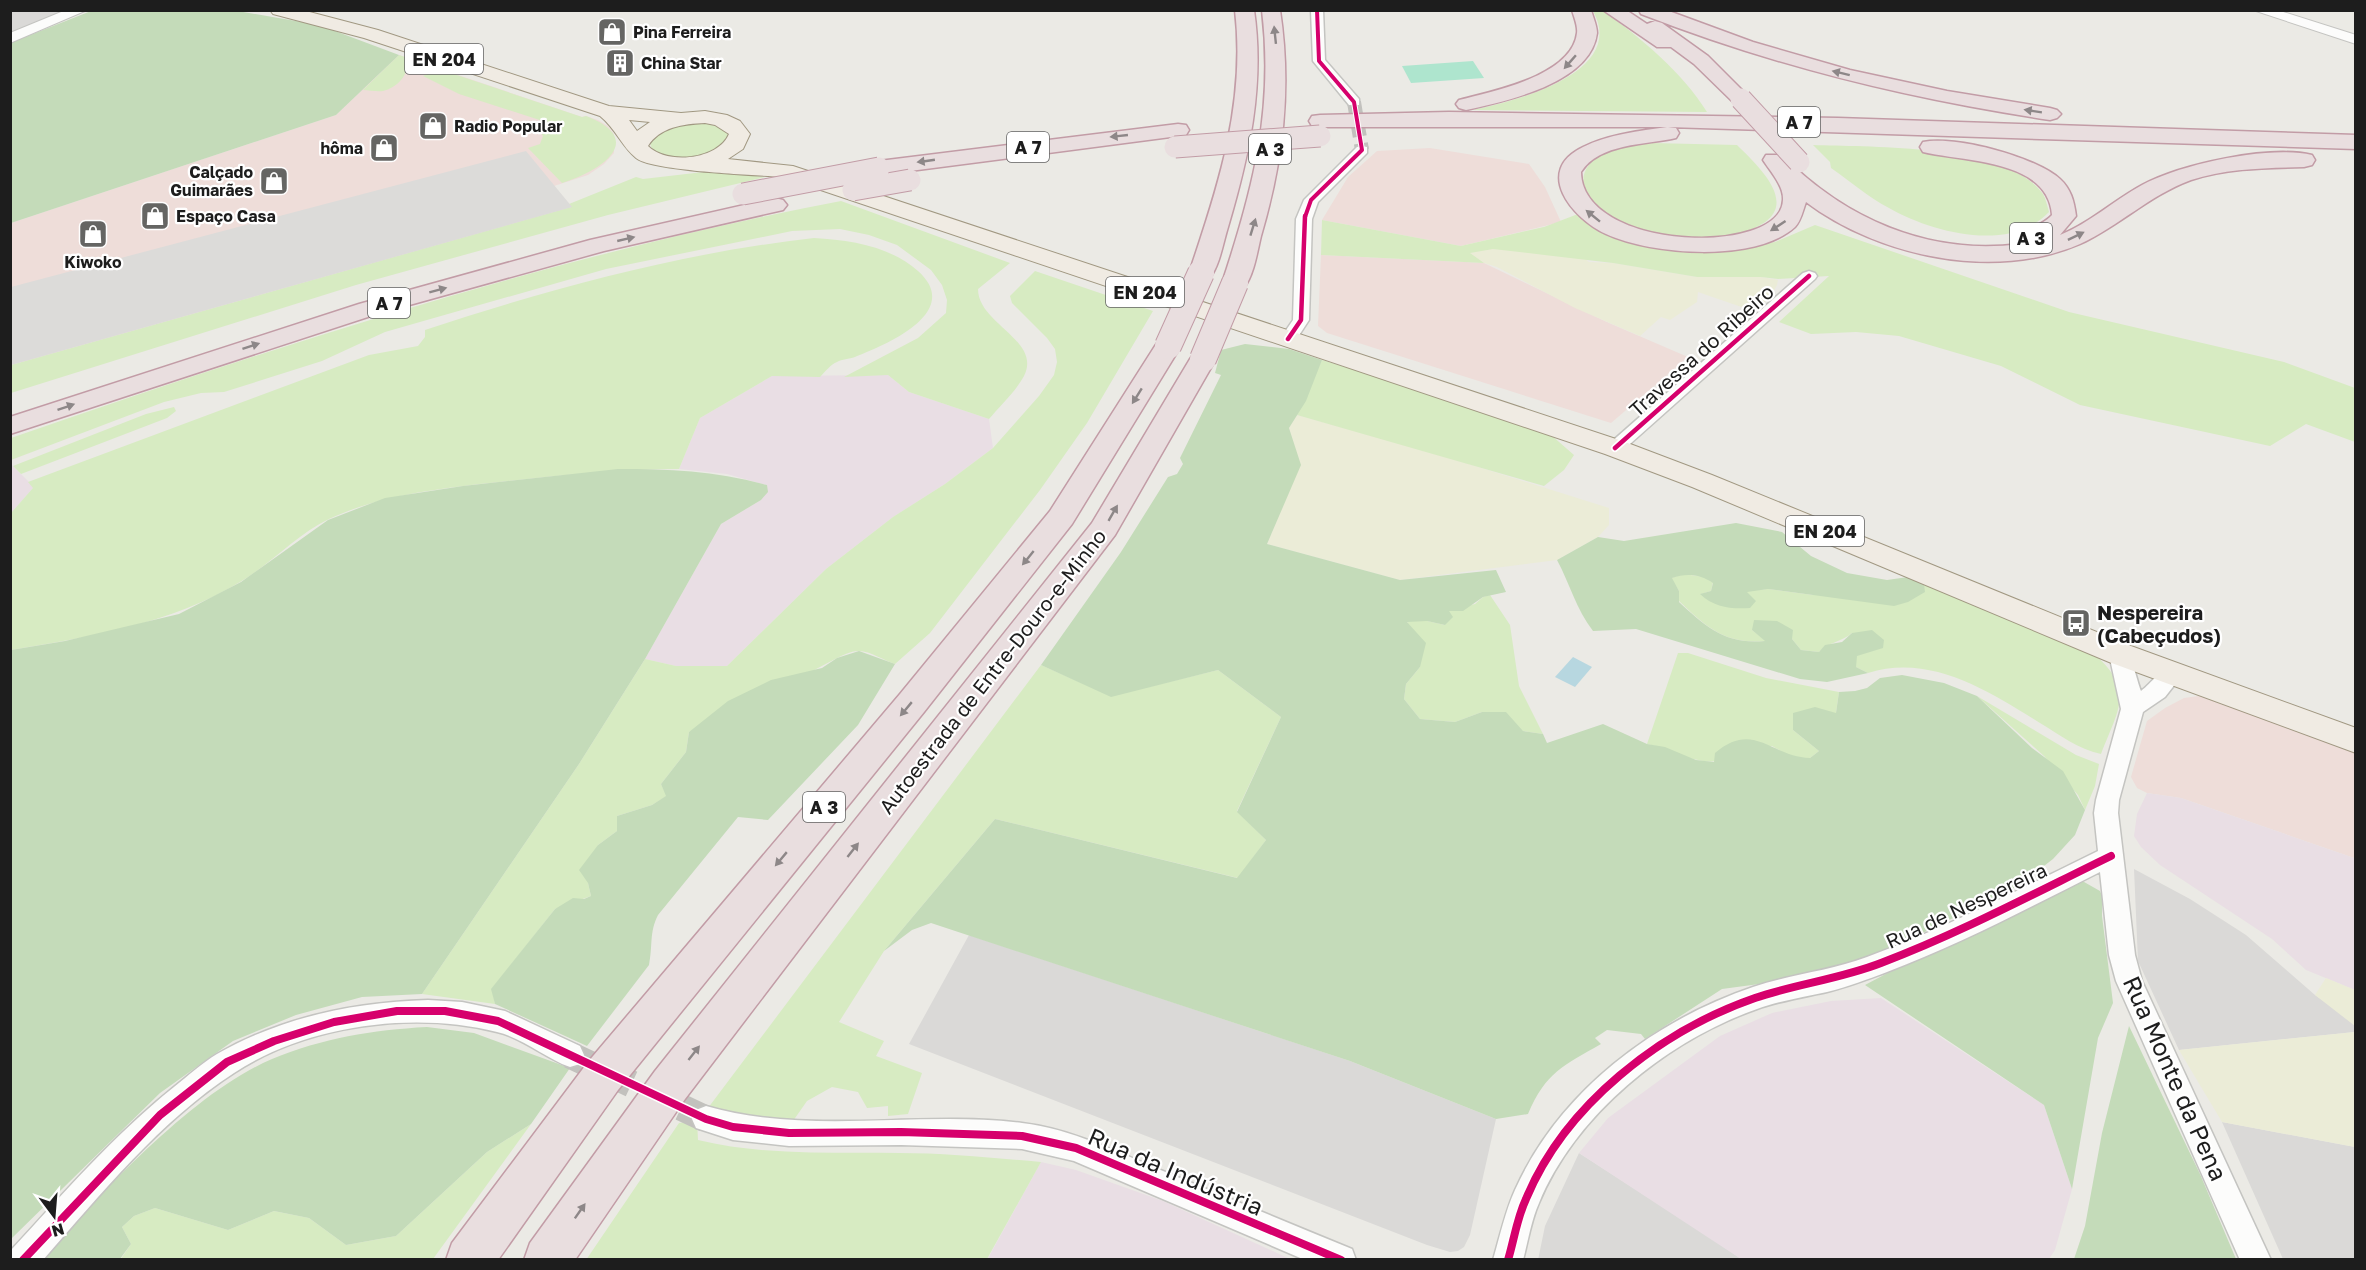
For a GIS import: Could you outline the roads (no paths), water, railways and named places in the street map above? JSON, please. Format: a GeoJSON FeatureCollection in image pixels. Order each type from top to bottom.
{"type":"FeatureCollection","features":[{"type":"Feature","properties":{"kind":"highway","name":"Autoestrada de Entre-Douro-e-Minho"},"geometry":{"type":"LineString","coordinates":[[469,1260],[603,1076],[693,963],[912,702],[1061,517],[1168,346],[1201,273],[1228,190],[1245,100],[1249,34],[1244,10]]}},
{"type":"Feature","properties":{"kind":"highway","name":"Autoestrada de Entre-Douro-e-Minho"},"geometry":{"type":"LineString","coordinates":[[547,1260],[678,1075],[1104,528],[1203,359],[1235,283],[1264,193],[1277,101],[1275,34],[1271,10]]}},
{"type":"Feature","properties":{"kind":"highway"},"geometry":{"type":"LineString","coordinates":[[1320,128],[1493,99],[1542,83],[1565,69],[1585,44],[1586,20],[1581,10]]}},
{"type":"Feature","properties":{"kind":"highway","name":"A 7"},"geometry":{"type":"LineString","coordinates":[[1612,10],[1675,51],[1730,98],[1774,160],[1817,200],[1861,226],[1922,245],[1995,253],[2037,250],[2075,238],[2152,188],[2209,168],[2282,160],[2355,157]]}},
{"type":"Feature","properties":{"kind":"highway"},"geometry":{"type":"LineString","coordinates":[[1627,10],[1701,60],[1730,98]]}},
{"type":"Feature","properties":{"kind":"highway"},"geometry":{"type":"LineString","coordinates":[[1648,10],[1747,47],[1888,85],[2113,123],[2261,134],[2278,139]]}},
{"type":"Feature","properties":{"kind":"highway","name":"A 3"},"geometry":{"type":"LineString","coordinates":[[1730,98],[1848,205],[1892,226],[1934,237],[1975,242],[2028,239],[2051,230],[2064,216],[2064,201],[2059,193],[2043,179],[2019,165],[1977,152],[1896,144],[1883,138]]}},
{"type":"Feature","properties":{"kind":"highway","name":"A 7"},"geometry":{"type":"LineString","coordinates":[[10,406],[355,295],[590,229],[742,194],[879,168],[1028,147],[1320,128],[1440,117],[1659,118],[2355,142]]}},
{"type":"Feature","properties":{"kind":"highway","name":"A 7"},"geometry":{"type":"LineString","coordinates":[[1320,128],[1682,131],[2355,157]]}},
{"type":"Feature","properties":{"kind":"highway"},"geometry":{"type":"LineString","coordinates":[[1682,131],[1602,146],[1584,156],[1573,168],[1569,180],[1573,194],[1598,220],[1641,239],[1699,246],[1753,239],[1775,230],[1790,218],[1796,204],[1793,190],[1774,160]]}},
{"type":"Feature","properties":{"kind":"highway","name":"A 7"},"geometry":{"type":"LineString","coordinates":[[10,426],[368,309],[599,245],[775,205],[910,180],[1176,138]]}},
{"type":"Feature","properties":{"kind":"main road","name":"EN 204"},"geometry":{"type":"LineString","coordinates":[[279,10],[372,34],[607,112]]}},
{"type":"Feature","properties":{"kind":"main road"},"geometry":{"type":"LineString","coordinates":[[607,112],[681,119]]}},
{"type":"Feature","properties":{"kind":"main road"},"geometry":{"type":"LineString","coordinates":[[607,112],[623,125],[638,145]]}},
{"type":"Feature","properties":{"kind":"main road","name":"EN 204"},"geometry":{"type":"LineString","coordinates":[[739,140],[738,128],[723,120],[700,117],[681,119],[655,127],[645,133],[638,145],[644,155],[653,159],[785,171],[1615,448],[1722,489],[2120,654],[2355,741]]}},
{"type":"Feature","properties":{"kind":"main road","name":"EN 204"},"geometry":{"type":"LineString","coordinates":[[693,162],[725,152],[739,140]]}},
{"type":"Feature","properties":{"kind":"main road","name":"EN 204"},"geometry":{"type":"LineString","coordinates":[[739,140],[785,171]]}},
{"type":"Feature","properties":{"kind":"street"},"geometry":{"type":"LineString","coordinates":[[10,39],[80,10]]}},
{"type":"Feature","properties":{"kind":"street"},"geometry":{"type":"LineString","coordinates":[[1317,10],[1318,61],[1354,102]]}},
{"type":"Feature","properties":{"kind":"street"},"geometry":{"type":"LineString","coordinates":[[2260,10],[2355,40]]}},
{"type":"Feature","properties":{"kind":"street"},"geometry":{"type":"LineString","coordinates":[[1288,339],[1301,320],[1304,219],[1311,200],[1362,150]]}},
{"type":"Feature","properties":{"kind":"street","name":"Travessa do Ribeiro"},"geometry":{"type":"LineString","coordinates":[[1615,448],[1809,276]]}},
{"type":"Feature","properties":{"kind":"street"},"geometry":{"type":"LineString","coordinates":[[2111,856],[2106,813],[2108,792],[2133,707],[2121,671],[2120,654]]}},
{"type":"Feature","properties":{"kind":"street"},"geometry":{"type":"LineString","coordinates":[[2133,707],[2157,691],[2172,674]]}},
{"type":"Feature","properties":{"kind":"street","name":"Rua de Nespereira"},"geometry":{"type":"LineString","coordinates":[[1508,1260],[1526,1198],[1559,1140],[1594,1099],[1650,1053],[1685,1030],[1722,1010],[1755,998],[1833,979],[1907,953],[1969,926],[2111,856]]}},
{"type":"Feature","properties":{"kind":"street","name":"Rua Monte da Pena"},"geometry":{"type":"LineString","coordinates":[[2111,856],[2122,954],[2129,981],[2256,1260]]}},
{"type":"Feature","properties":{"kind":"street"},"geometry":{"type":"LineString","coordinates":[[23,1260],[160,1115],[227,1062],[274,1041],[334,1022],[397,1011],[445,1011],[498,1021],[570,1055]]}},
{"type":"Feature","properties":{"kind":"street","name":"Rua da Indústria"},"geometry":{"type":"LineString","coordinates":[[706,1119],[733,1127],[789,1133],[901,1132],[1022,1136],[1076,1148],[1341,1260]]}},
{"type":"Feature","properties":{"kind":"water"},"geometry":{"type":"Polygon","coordinates":[[[1573,657],[1592,667],[1575,687],[1555,677],[1573,657]]]}},
{"type":"Feature","properties":{"kind":"tunnel"},"geometry":{"type":"LineString","coordinates":[[1354,102],[1362,150]]}},
{"type":"Feature","properties":{"kind":"tunnel"},"geometry":{"type":"LineString","coordinates":[[570,1055],[706,1119]]}},
{"type":"Feature","properties":{"kind":"place","name":"Pina Ferreira"},"geometry":{"type":"Point","coordinates":[612,32]}},
{"type":"Feature","properties":{"kind":"place","name":"China Star"},"geometry":{"type":"Point","coordinates":[620,63]}},
{"type":"Feature","properties":{"kind":"place","name":"Radio Popular"},"geometry":{"type":"Point","coordinates":[433,126]}},
{"type":"Feature","properties":{"kind":"place","name":"hôma"},"geometry":{"type":"Point","coordinates":[384,148]}},
{"type":"Feature","properties":{"kind":"place","name":"Calçado Guimarães"},"geometry":{"type":"Point","coordinates":[274,181]}},
{"type":"Feature","properties":{"kind":"place","name":"Espaço Casa"},"geometry":{"type":"Point","coordinates":[155,216]}},
{"type":"Feature","properties":{"kind":"place","name":"Kiwoko"},"geometry":{"type":"Point","coordinates":[93,234]}},
{"type":"Feature","properties":{"kind":"place","name":"Nespereira (Cabeçudos)"},"geometry":{"type":"Point","coordinates":[2076,623]}}]}
